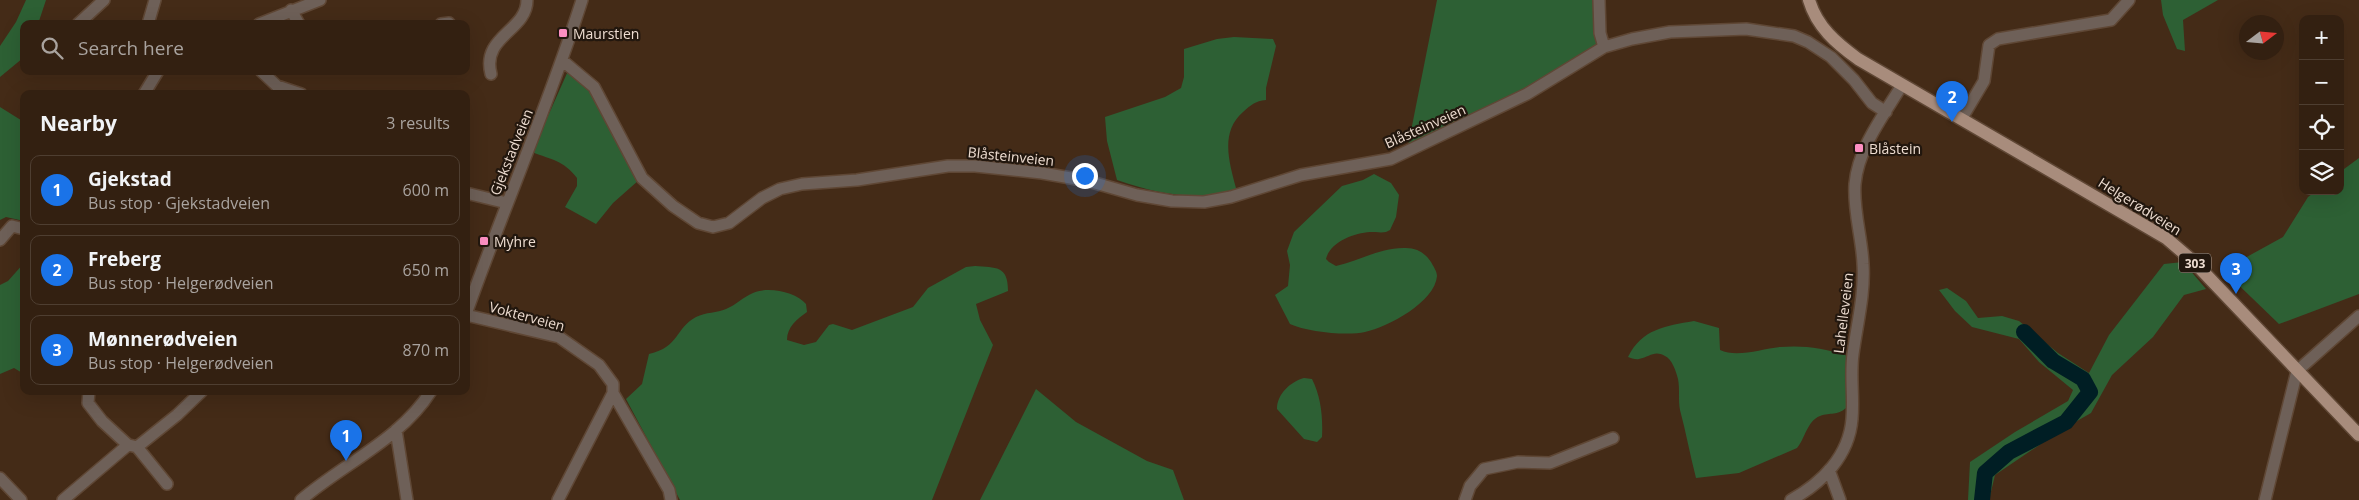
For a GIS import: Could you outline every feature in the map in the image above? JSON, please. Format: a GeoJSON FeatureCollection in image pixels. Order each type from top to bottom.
{"type":"FeatureCollection","features":[{"type":"Feature","properties":{"kind":"main road","name":"Helgerødveien"},"geometry":{"type":"LineString","coordinates":[[1809,0],[1820,25],[1831,38],[1858,59],[2166,238],[2194,262],[2359,435]]}},
{"type":"Feature","properties":{"kind":"street"},"geometry":{"type":"LineString","coordinates":[[82,20],[104,0]]}},
{"type":"Feature","properties":{"kind":"street"},"geometry":{"type":"LineString","coordinates":[[149,20],[154,0]]}},
{"type":"Feature","properties":{"kind":"street"},"geometry":{"type":"LineString","coordinates":[[268,20],[320,0]]}},
{"type":"Feature","properties":{"kind":"street"},"geometry":{"type":"LineString","coordinates":[[491,74],[488,61],[490,52],[524,13],[527,0]]}},
{"type":"Feature","properties":{"kind":"street","name":"Gjekstadveien"},"geometry":{"type":"LineString","coordinates":[[470,304],[507,203],[563,61],[582,0]]}},
{"type":"Feature","properties":{"kind":"street"},"geometry":{"type":"LineString","coordinates":[[1599,0],[1600,33],[1604,47]]}},
{"type":"Feature","properties":{"kind":"street"},"geometry":{"type":"LineString","coordinates":[[1962,118],[1984,81],[1989,45],[1998,39],[2111,20],[2129,0]]}},
{"type":"Feature","properties":{"kind":"street"},"geometry":{"type":"LineString","coordinates":[[291,10],[297,20]]}},
{"type":"Feature","properties":{"kind":"street","name":"Blåsteinveien"},"geometry":{"type":"LineString","coordinates":[[563,61],[594,87],[642,178],[698,223],[713,227],[729,224],[762,198],[780,189],[802,184],[857,180],[948,166],[975,166],[1042,173],[1088,181],[1172,201],[1204,202],[1231,197],[1301,176],[1391,158],[1527,94],[1604,47],[1632,38],[1670,32],[1746,29],[1788,34],[1808,42],[1831,57],[1854,80],[1872,103],[1886,112]]}},
{"type":"Feature","properties":{"kind":"street"},"geometry":{"type":"LineString","coordinates":[[146,90],[156,75]]}},
{"type":"Feature","properties":{"kind":"street"},"geometry":{"type":"LineString","coordinates":[[265,75],[277,86],[289,90]]}},
{"type":"Feature","properties":{"kind":"street","name":"Lahelleveien"},"geometry":{"type":"LineString","coordinates":[[1791,500],[1803,493],[1829,470],[1839,458],[1845,446],[1852,420],[1853,356],[1863,291],[1864,265],[1855,184],[1859,165],[1869,141],[1902,85]]}},
{"type":"Feature","properties":{"kind":"street"},"geometry":{"type":"LineString","coordinates":[[470,194],[507,203]]}},
{"type":"Feature","properties":{"kind":"street"},"geometry":{"type":"LineString","coordinates":[[0,240],[12,226],[20,228]]}},
{"type":"Feature","properties":{"kind":"street","name":"Vokterveien"},"geometry":{"type":"LineString","coordinates":[[470,316],[559,337],[599,365],[613,384],[614,393],[669,490],[671,500]]}},
{"type":"Feature","properties":{"kind":"street"},"geometry":{"type":"LineString","coordinates":[[2265,500],[2298,371],[2359,316]]}},
{"type":"Feature","properties":{"kind":"street"},"geometry":{"type":"LineString","coordinates":[[558,500],[614,393]]}},
{"type":"Feature","properties":{"kind":"street"},"geometry":{"type":"LineString","coordinates":[[89,395],[88,403],[102,421],[132,446],[167,484]]}},
{"type":"Feature","properties":{"kind":"street"},"geometry":{"type":"LineString","coordinates":[[63,500],[132,446],[177,415],[198,395]]}},
{"type":"Feature","properties":{"kind":"street"},"geometry":{"type":"LineString","coordinates":[[301,500],[331,476],[396,430],[415,413],[428,395]]}},
{"type":"Feature","properties":{"kind":"street"},"geometry":{"type":"LineString","coordinates":[[396,430],[407,500]]}},
{"type":"Feature","properties":{"kind":"street"},"geometry":{"type":"LineString","coordinates":[[1465,500],[1470,486],[1484,469],[1518,462],[1550,463],[1613,438]]}},
{"type":"Feature","properties":{"kind":"street"},"geometry":{"type":"LineString","coordinates":[[1829,470],[1840,500]]}},
{"type":"Feature","properties":{"kind":"street"},"geometry":{"type":"LineString","coordinates":[[0,478],[21,500]]}},
{"type":"Feature","properties":{"kind":"green space"},"geometry":{"type":"Polygon","coordinates":[[[26,0],[46,0],[39,20],[20,20],[20,60],[0,77],[0,46],[16,22],[26,0]]]}},
{"type":"Feature","properties":{"kind":"green space"},"geometry":{"type":"Polygon","coordinates":[[[1437,0],[1597,0],[1598,45],[1513,96],[1408,146],[1437,0]]]}},
{"type":"Feature","properties":{"kind":"green space"},"geometry":{"type":"Polygon","coordinates":[[[2161,0],[2218,0],[2183,20],[2185,51],[2177,49],[2163,15],[2161,0]]]}},
{"type":"Feature","properties":{"kind":"green space"},"geometry":{"type":"Polygon","coordinates":[[[1234,37],[1273,39],[1276,46],[1266,88],[1266,100],[1256,102],[1248,107],[1236,120],[1231,129],[1228,148],[1236,188],[1233,192],[1202,195],[1174,194],[1146,189],[1117,180],[1107,141],[1105,117],[1165,97],[1181,88],[1184,77],[1184,49],[1217,39],[1234,37]]]}},
{"type":"Feature","properties":{"kind":"green space"},"geometry":{"type":"Polygon","coordinates":[[[568,71],[584,80],[639,180],[613,203],[596,224],[565,207],[577,186],[577,178],[572,172],[557,161],[532,152],[568,71]]]}},
{"type":"Feature","properties":{"kind":"green space"},"geometry":{"type":"Polygon","coordinates":[[[0,107],[20,120],[20,220],[6,217],[0,220],[0,107]]]}},
{"type":"Feature","properties":{"kind":"green space"},"geometry":{"type":"Polygon","coordinates":[[[2359,158],[2359,294],[2279,324],[2223,270],[2283,237],[2311,195],[2344,195],[2344,169],[2359,158]]]}},
{"type":"Feature","properties":{"kind":"green space"},"geometry":{"type":"Polygon","coordinates":[[[1374,174],[1391,183],[1399,195],[1396,217],[1390,230],[1350,236],[1337,243],[1328,253],[1326,259],[1336,266],[1387,250],[1397,248],[1414,249],[1426,256],[1434,267],[1437,276],[1434,286],[1428,295],[1409,312],[1386,325],[1365,332],[1348,334],[1327,332],[1306,329],[1290,324],[1275,295],[1288,286],[1290,265],[1287,251],[1294,232],[1342,186],[1363,180],[1374,174]]]}},
{"type":"Feature","properties":{"kind":"green space"},"geometry":{"type":"Polygon","coordinates":[[[2183,262],[2206,289],[2184,295],[2153,337],[2112,375],[2091,413],[2063,429],[1995,475],[1989,500],[1968,500],[1970,462],[2015,432],[2068,401],[2073,390],[2039,362],[2019,339],[1972,327],[1955,311],[1939,290],[1947,288],[1966,301],[1978,318],[2002,316],[2019,321],[2058,353],[2089,373],[2109,335],[2164,264],[2183,262]]]}},
{"type":"Feature","properties":{"kind":"green space"},"geometry":{"type":"Polygon","coordinates":[[[966,267],[995,268],[1003,272],[1006,276],[1008,291],[976,304],[980,320],[993,345],[932,500],[680,500],[626,399],[642,384],[649,354],[666,347],[689,321],[700,315],[726,309],[759,291],[781,291],[796,296],[806,304],[807,312],[796,321],[787,335],[787,340],[804,345],[816,342],[829,325],[833,324],[852,330],[913,307],[928,288],[966,267]]]}},
{"type":"Feature","properties":{"kind":"green space"},"geometry":{"type":"Polygon","coordinates":[[[20,268],[20,372],[14,368],[0,374],[0,285],[8,281],[20,268]]]}},
{"type":"Feature","properties":{"kind":"green space"},"geometry":{"type":"Polygon","coordinates":[[[1694,321],[1719,328],[1720,350],[1727,352],[1741,353],[1797,346],[1845,355],[1848,357],[1846,408],[1837,413],[1816,418],[1809,426],[1797,448],[1739,473],[1696,478],[1680,410],[1678,379],[1672,362],[1661,354],[1652,354],[1638,359],[1628,357],[1640,340],[1655,330],[1694,321]]]}},
{"type":"Feature","properties":{"kind":"green space"},"geometry":{"type":"Polygon","coordinates":[[[1304,378],[1312,379],[1319,400],[1322,415],[1322,437],[1317,442],[1304,439],[1277,409],[1279,398],[1285,389],[1294,382],[1304,378]]]}},
{"type":"Feature","properties":{"kind":"green space"},"geometry":{"type":"Polygon","coordinates":[[[1036,389],[1076,422],[1147,461],[1173,470],[1184,500],[980,500],[1036,389]]]}},
{"type":"Feature","properties":{"kind":"waterway"},"geometry":{"type":"LineString","coordinates":[[1982,500],[1985,473],[2009,452],[2066,422],[2090,392],[2083,379],[2053,361],[2024,332]]}},
{"type":"Feature","properties":{"kind":"place","name":"Maurstien"},"geometry":{"type":"Point","coordinates":[563,33]}},
{"type":"Feature","properties":{"kind":"place","name":"Freberg"},"geometry":{"type":"Point","coordinates":[1952,122]}},
{"type":"Feature","properties":{"kind":"place","name":"Blåstein"},"geometry":{"type":"Point","coordinates":[1859,148]}},
{"type":"Feature","properties":{"kind":"place","name":"Myhre"},"geometry":{"type":"Point","coordinates":[484,241]}},
{"type":"Feature","properties":{"kind":"place","name":"Mønnerødveien"},"geometry":{"type":"Point","coordinates":[2236,294]}},
{"type":"Feature","properties":{"kind":"place","name":"Gjekstad"},"geometry":{"type":"Point","coordinates":[346,461]}}]}
